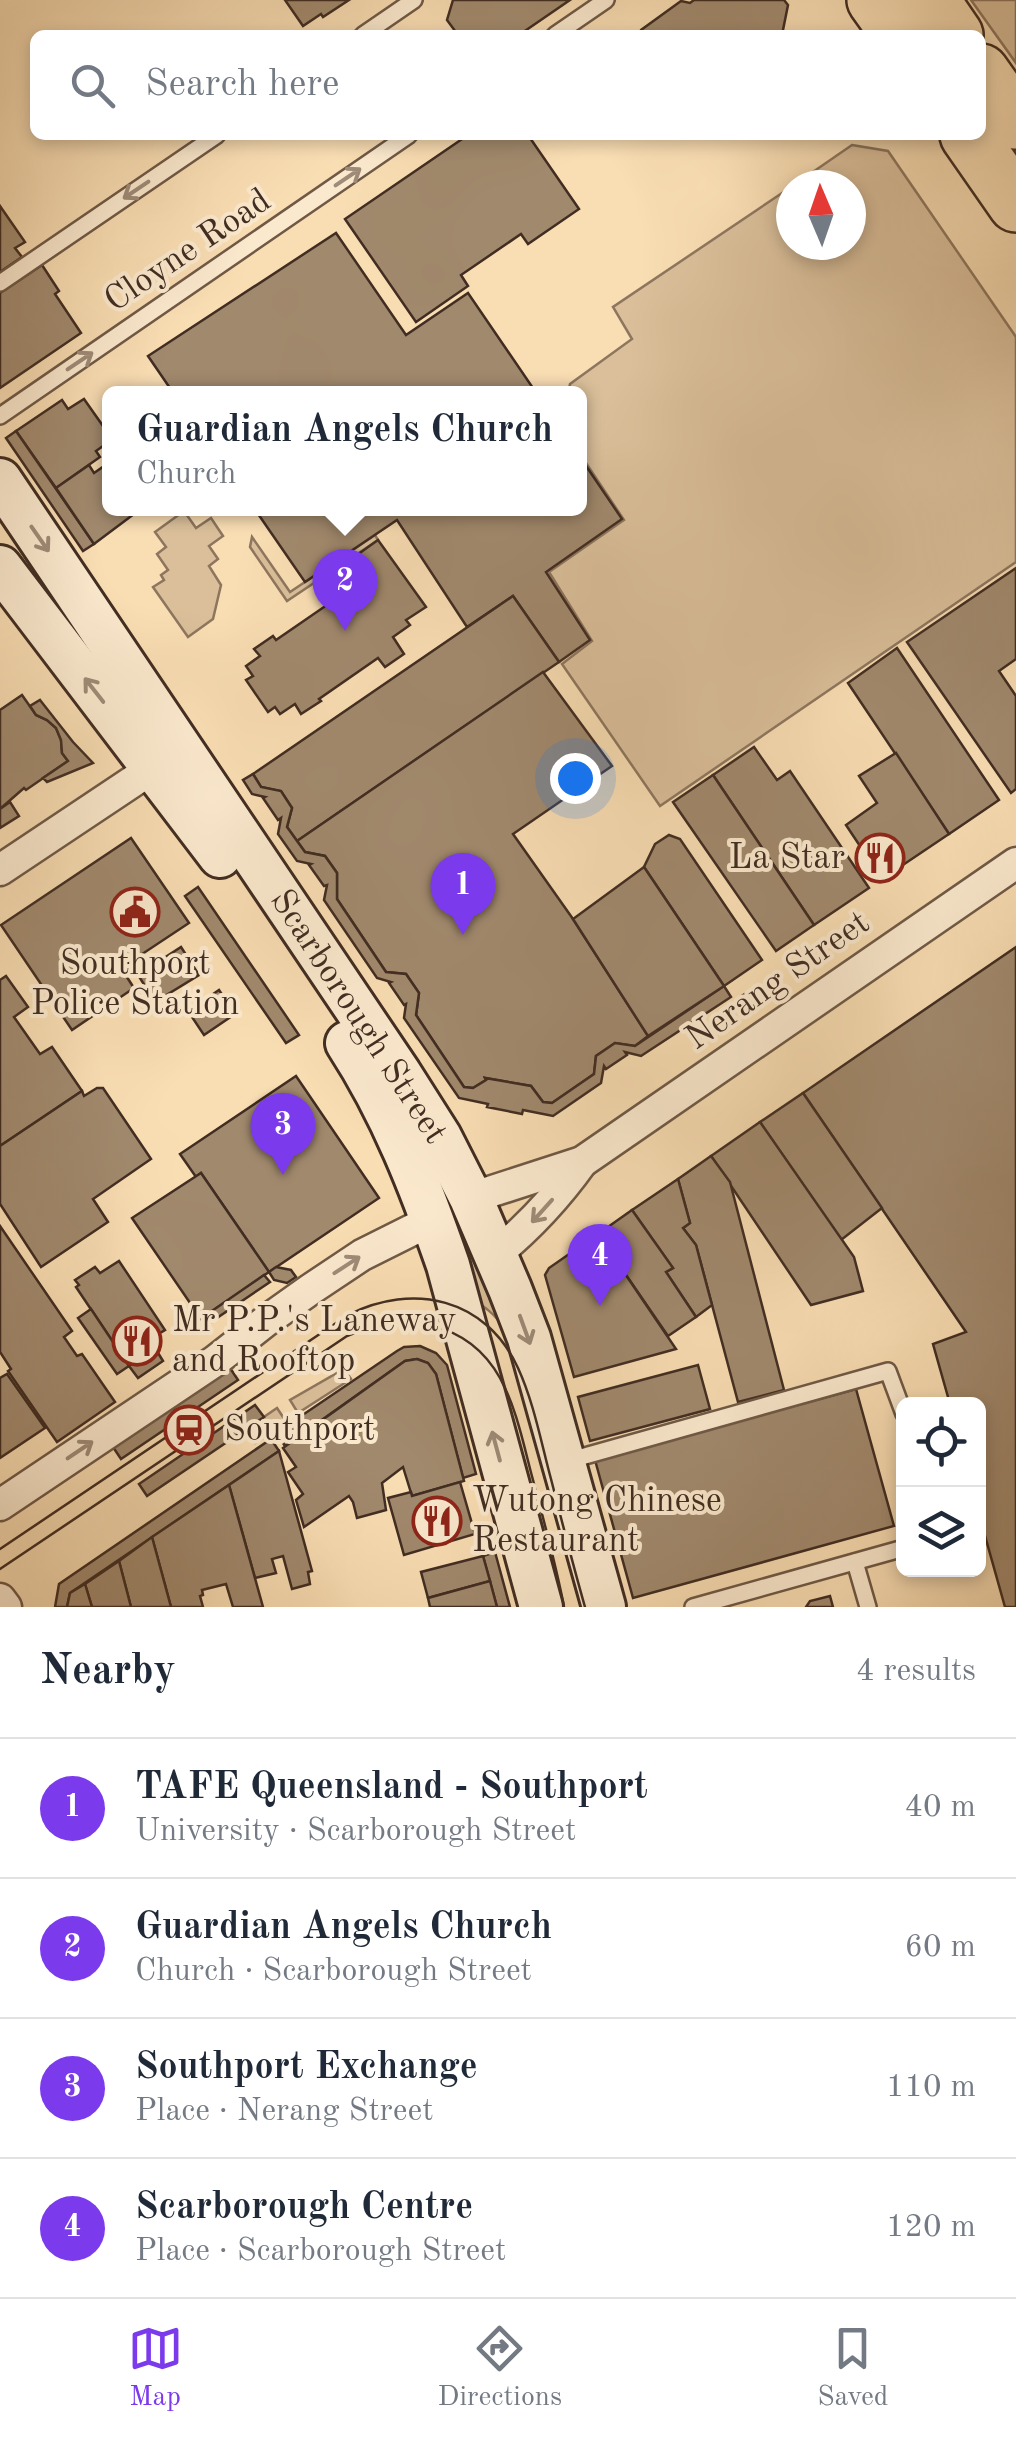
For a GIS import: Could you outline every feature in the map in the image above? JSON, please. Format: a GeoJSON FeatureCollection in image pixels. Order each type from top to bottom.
{"type":"FeatureCollection","features":[{"type":"Feature","properties":{"kind":"highway"},"geometry":{"type":"LineString","coordinates":[[876,0],[897,30]]}},
{"type":"Feature","properties":{"kind":"highway"},"geometry":{"type":"LineString","coordinates":[[930,0],[951,30]]}},
{"type":"Feature","properties":{"kind":"highway"},"geometry":{"type":"LineString","coordinates":[[986,79],[1016,121]]}},
{"type":"Feature","properties":{"kind":"highway"},"geometry":{"type":"LineString","coordinates":[[971,140],[1016,204]]}},
{"type":"Feature","properties":{"kind":"main road","name":"Scarborough Street"},"geometry":{"type":"LineString","coordinates":[[0,480],[80,596],[208,839],[359,1062],[397,1132],[448,1265],[541,1607]]}},
{"type":"Feature","properties":{"kind":"main road","name":"Scarborough Street"},"geometry":{"type":"LineString","coordinates":[[0,567],[166,759],[418,1101],[440,1137],[496,1254],[529,1338],[604,1607]]}},
{"type":"Feature","properties":{"kind":"street"},"geometry":{"type":"LineString","coordinates":[[0,870],[166,759]]}},
{"type":"Feature","properties":{"kind":"street","name":"Nerang Street"},"geometry":{"type":"LineString","coordinates":[[471,1198],[582,1162],[1016,862]]}},
{"type":"Feature","properties":{"kind":"street","name":"Nerang Street"},"geometry":{"type":"LineString","coordinates":[[496,1254],[538,1216],[582,1162]]}},
{"type":"Feature","properties":{"kind":"street"},"geometry":{"type":"LineString","coordinates":[[0,1505],[215,1361],[311,1289],[362,1256],[432,1220]]}},
{"type":"Feature","properties":{"kind":"street"},"geometry":{"type":"LineString","coordinates":[[0,1599],[6,1607]]}},
{"type":"Feature","properties":{"kind":"lane"},"geometry":{"type":"LineString","coordinates":[[370,30],[414,0]]}},
{"type":"Feature","properties":{"kind":"lane"},"geometry":{"type":"LineString","coordinates":[[562,30],[606,0]]}},
{"type":"Feature","properties":{"kind":"lane"},"geometry":{"type":"LineString","coordinates":[[0,284],[210,140]]}},
{"type":"Feature","properties":{"kind":"lane","name":"Cloyne Road"},"geometry":{"type":"LineString","coordinates":[[0,416],[402,140]]}},
{"type":"Feature","properties":{"kind":"lane"},"geometry":{"type":"LineString","coordinates":[[564,1462],[888,1371],[898,1397]]}},
{"type":"Feature","properties":{"kind":"lane"},"geometry":{"type":"LineString","coordinates":[[693,1607],[896,1550]]}},
{"type":"Feature","properties":{"kind":"lane"},"geometry":{"type":"LineString","coordinates":[[855,1562],[868,1607]]}},
{"type":"Feature","properties":{"kind":"shaded area"},"geometry":{"type":"Polygon","coordinates":[[[971,0],[1016,0],[1016,63],[971,0]]]}},
{"type":"Feature","properties":{"kind":"shaded area"},"geometry":{"type":"Polygon","coordinates":[[[852,145],[888,151],[1016,337],[1016,562],[660,806],[562,664],[592,641],[549,572],[624,520],[587,464],[587,386],[570,386],[632,339],[613,307],[776,197],[776,260],[866,260],[866,170],[816,170],[852,145]]]}},
{"type":"Feature","properties":{"kind":"shaded area"},"geometry":{"type":"Polygon","coordinates":[[[177,516],[188,516],[196,528],[211,518],[223,536],[209,546],[218,559],[209,566],[221,585],[213,619],[188,637],[153,587],[164,580],[161,575],[168,570],[157,554],[166,547],[155,532],[177,516]]]}},
{"type":"Feature","properties":{"kind":"shaded area"},"geometry":{"type":"Polygon","coordinates":[[[375,535],[378,540],[287,601],[250,547],[252,537],[290,592],[375,535]]]}},
{"type":"Feature","properties":{"kind":"shaded area"},"geometry":{"type":"Polygon","coordinates":[[[458,1197],[505,1330],[488,1310],[466,1297],[439,1205],[458,1197]]]}},
{"type":"Feature","properties":{"kind":"shaded area"},"geometry":{"type":"Polygon","coordinates":[[[344,1369],[351,1379],[298,1413],[290,1400],[344,1369]]]}},
{"type":"Feature","properties":{"kind":"shaded area"},"geometry":{"type":"Polygon","coordinates":[[[277,1408],[285,1425],[255,1443],[239,1434],[277,1408]]]}},
{"type":"Feature","properties":{"kind":"building"},"geometry":{"type":"Polygon","coordinates":[[[285,0],[349,0],[303,26],[285,0]]]}},
{"type":"Feature","properties":{"kind":"building"},"geometry":{"type":"Polygon","coordinates":[[[453,0],[570,0],[526,30],[454,30],[447,20],[453,0]]]}},
{"type":"Feature","properties":{"kind":"building"},"geometry":{"type":"Polygon","coordinates":[[[784,0],[788,5],[783,30],[641,30],[681,1],[784,0]]]}},
{"type":"Feature","properties":{"kind":"building"},"geometry":{"type":"Polygon","coordinates":[[[461,140],[531,140],[579,209],[528,244],[521,234],[461,275],[468,286],[416,322],[345,219],[461,140]]]}},
{"type":"Feature","properties":{"kind":"building"},"geometry":{"type":"Polygon","coordinates":[[[0,206],[25,242],[15,248],[22,257],[0,272],[0,206]]]}},
{"type":"Feature","properties":{"kind":"building"},"geometry":{"type":"Polygon","coordinates":[[[336,233],[406,335],[468,293],[532,386],[169,386],[148,356],[336,233]]]}},
{"type":"Feature","properties":{"kind":"building"},"geometry":{"type":"Polygon","coordinates":[[[42,265],[59,291],[55,294],[81,333],[0,388],[0,293],[42,265]]]}},
{"type":"Feature","properties":{"kind":"building"},"geometry":{"type":"Polygon","coordinates":[[[84,399],[102,425],[102,447],[96,451],[100,457],[56,488],[16,431],[62,400],[68,409],[84,399]]]}},
{"type":"Feature","properties":{"kind":"building"},"geometry":{"type":"Polygon","coordinates":[[[16,431],[94,544],[83,551],[6,438],[16,431]]]}},
{"type":"Feature","properties":{"kind":"building"},"geometry":{"type":"Polygon","coordinates":[[[89,465],[94,473],[102,468],[102,516],[131,516],[94,544],[56,488],[89,465]]]}},
{"type":"Feature","properties":{"kind":"building"},"geometry":{"type":"Polygon","coordinates":[[[587,467],[622,519],[546,572],[590,640],[559,662],[513,596],[467,627],[397,520],[305,582],[260,516],[587,516],[587,467]]]}},
{"type":"Feature","properties":{"kind":"building"},"geometry":{"type":"Polygon","coordinates":[[[378,540],[426,607],[406,620],[410,625],[393,637],[404,654],[385,667],[378,658],[301,714],[295,704],[280,714],[275,707],[268,712],[246,680],[253,676],[246,666],[260,656],[254,649],[273,636],[276,640],[340,596],[336,590],[351,579],[355,586],[364,580],[355,567],[362,562],[357,555],[378,540]]]}},
{"type":"Feature","properties":{"kind":"building"},"geometry":{"type":"Polygon","coordinates":[[[1016,568],[1016,659],[999,671],[1016,696],[1016,789],[1011,793],[907,642],[1016,568]]]}},
{"type":"Feature","properties":{"kind":"building"},"geometry":{"type":"Polygon","coordinates":[[[513,596],[559,662],[297,841],[287,827],[292,808],[281,791],[261,787],[253,774],[513,596]]]}},
{"type":"Feature","properties":{"kind":"building"},"geometry":{"type":"Polygon","coordinates":[[[897,648],[999,800],[949,834],[848,683],[897,648]]]}},
{"type":"Feature","properties":{"kind":"building"},"geometry":{"type":"Polygon","coordinates":[[[543,672],[612,766],[513,834],[648,1036],[635,1046],[615,1043],[596,1056],[594,1074],[552,1103],[543,1102],[531,1086],[485,1078],[473,1088],[464,1087],[416,1015],[419,993],[406,974],[386,972],[337,899],[337,873],[325,856],[305,852],[297,841],[543,672]]]}},
{"type":"Feature","properties":{"kind":"building"},"geometry":{"type":"Polygon","coordinates":[[[22,695],[36,715],[56,728],[68,761],[24,788],[0,809],[0,710],[22,695]]]}},
{"type":"Feature","properties":{"kind":"building"},"geometry":{"type":"Polygon","coordinates":[[[40,700],[93,763],[47,782],[43,778],[68,761],[56,728],[30,706],[40,700]]]}},
{"type":"Feature","properties":{"kind":"building"},"geometry":{"type":"Polygon","coordinates":[[[754,747],[777,780],[790,771],[869,888],[814,925],[713,775],[754,747]]]}},
{"type":"Feature","properties":{"kind":"building"},"geometry":{"type":"Polygon","coordinates":[[[896,753],[949,834],[882,879],[846,825],[877,803],[859,776],[896,753]]]}},
{"type":"Feature","properties":{"kind":"building"},"geometry":{"type":"Polygon","coordinates":[[[253,774],[261,787],[281,791],[292,808],[287,827],[305,852],[325,856],[337,873],[337,899],[386,972],[406,974],[419,993],[416,1015],[464,1087],[473,1088],[485,1078],[531,1086],[543,1102],[552,1103],[594,1074],[596,1056],[615,1043],[635,1046],[724,986],[731,997],[641,1056],[625,1052],[627,1055],[606,1069],[604,1066],[601,1083],[553,1116],[523,1110],[522,1114],[459,1098],[404,1018],[406,1004],[391,982],[377,978],[324,900],[327,885],[311,864],[297,861],[278,834],[281,818],[278,820],[265,797],[252,794],[243,780],[253,774]]]}},
{"type":"Feature","properties":{"kind":"building"},"geometry":{"type":"Polygon","coordinates":[[[713,775],[814,925],[776,951],[673,802],[713,775]]]}},
{"type":"Feature","properties":{"kind":"building"},"geometry":{"type":"Polygon","coordinates":[[[10,802],[19,816],[0,828],[0,809],[10,802]]]}},
{"type":"Feature","properties":{"kind":"building"},"geometry":{"type":"Polygon","coordinates":[[[669,835],[680,839],[762,960],[724,986],[644,867],[655,844],[669,835]]]}},
{"type":"Feature","properties":{"kind":"building"},"geometry":{"type":"Polygon","coordinates":[[[131,838],[189,923],[121,968],[134,988],[72,1030],[1,925],[131,838]]]}},
{"type":"Feature","properties":{"kind":"building"},"geometry":{"type":"Polygon","coordinates":[[[644,867],[724,986],[648,1036],[573,919],[644,867]]]}},
{"type":"Feature","properties":{"kind":"building"},"geometry":{"type":"Polygon","coordinates":[[[198,887],[299,1035],[286,1043],[185,896],[198,887]]]}},
{"type":"Feature","properties":{"kind":"building"},"geometry":{"type":"Polygon","coordinates":[[[181,947],[199,975],[155,1002],[138,975],[181,947]]]}},
{"type":"Feature","properties":{"kind":"building"},"geometry":{"type":"Polygon","coordinates":[[[1016,947],[1016,1607],[1005,1607],[986,1539],[986,1397],[948,1397],[933,1344],[966,1332],[803,1093],[1016,947]]]}},
{"type":"Feature","properties":{"kind":"building"},"geometry":{"type":"Polygon","coordinates":[[[6,976],[28,1007],[14,1017],[40,1054],[52,1047],[82,1091],[0,1146],[0,980],[6,976]]]}},
{"type":"Feature","properties":{"kind":"building"},"geometry":{"type":"Polygon","coordinates":[[[219,990],[235,1014],[204,1035],[188,1011],[219,990]]]}},
{"type":"Feature","properties":{"kind":"building"},"geometry":{"type":"Polygon","coordinates":[[[751,990],[762,1004],[747,1014],[737,999],[751,990]]]}},
{"type":"Feature","properties":{"kind":"building"},"geometry":{"type":"Polygon","coordinates":[[[296,1076],[379,1198],[269,1272],[201,1173],[196,1177],[180,1154],[296,1076]]]}},
{"type":"Feature","properties":{"kind":"building"},"geometry":{"type":"Polygon","coordinates":[[[103,1088],[151,1159],[93,1199],[108,1222],[41,1267],[0,1204],[0,1146],[82,1091],[84,1096],[103,1088]]]}},
{"type":"Feature","properties":{"kind":"building"},"geometry":{"type":"Polygon","coordinates":[[[803,1093],[882,1208],[841,1240],[760,1122],[803,1093]]]}},
{"type":"Feature","properties":{"kind":"building"},"geometry":{"type":"Polygon","coordinates":[[[760,1122],[854,1257],[863,1291],[811,1305],[711,1156],[760,1122]]]}},
{"type":"Feature","properties":{"kind":"building"},"geometry":{"type":"Polygon","coordinates":[[[711,1156],[730,1182],[784,1390],[738,1402],[696,1245],[683,1228],[690,1223],[678,1179],[711,1156]]]}},
{"type":"Feature","properties":{"kind":"building"},"geometry":{"type":"Polygon","coordinates":[[[201,1173],[269,1272],[201,1319],[132,1218],[201,1173]]]}},
{"type":"Feature","properties":{"kind":"building"},"geometry":{"type":"Polygon","coordinates":[[[678,1179],[690,1223],[683,1228],[696,1245],[712,1305],[696,1317],[666,1272],[673,1268],[632,1210],[678,1179]]]}},
{"type":"Feature","properties":{"kind":"building"},"geometry":{"type":"Polygon","coordinates":[[[632,1210],[673,1268],[666,1272],[696,1317],[668,1336],[598,1234],[632,1210]]]}},
{"type":"Feature","properties":{"kind":"building"},"geometry":{"type":"Polygon","coordinates":[[[0,1226],[72,1331],[64,1337],[77,1356],[82,1354],[115,1402],[57,1442],[8,1371],[11,1369],[0,1352],[0,1226]]]}},
{"type":"Feature","properties":{"kind":"building"},"geometry":{"type":"Polygon","coordinates":[[[598,1234],[676,1349],[574,1377],[545,1275],[549,1268],[598,1234]]]}},
{"type":"Feature","properties":{"kind":"building"},"geometry":{"type":"Polygon","coordinates":[[[119,1261],[165,1330],[155,1336],[160,1345],[129,1366],[75,1280],[95,1267],[100,1273],[119,1261]]]}},
{"type":"Feature","properties":{"kind":"building"},"geometry":{"type":"Polygon","coordinates":[[[276,1267],[291,1270],[296,1277],[287,1283],[274,1280],[269,1272],[276,1267]]]}},
{"type":"Feature","properties":{"kind":"building"},"geometry":{"type":"Polygon","coordinates":[[[264,1275],[270,1282],[211,1322],[206,1315],[264,1275]]]}},
{"type":"Feature","properties":{"kind":"building"},"geometry":{"type":"Polygon","coordinates":[[[91,1309],[129,1366],[117,1374],[78,1318],[91,1309]]]}},
{"type":"Feature","properties":{"kind":"building"},"geometry":{"type":"Polygon","coordinates":[[[420,1346],[436,1353],[447,1365],[476,1474],[463,1478],[436,1374],[428,1363],[417,1359],[405,1361],[285,1446],[276,1433],[397,1351],[420,1346]]]}},
{"type":"Feature","properties":{"kind":"building"},"geometry":{"type":"Polygon","coordinates":[[[155,1348],[163,1361],[138,1378],[129,1366],[155,1348]]]}},
{"type":"Feature","properties":{"kind":"building"},"geometry":{"type":"Polygon","coordinates":[[[417,1359],[428,1363],[436,1374],[464,1481],[412,1496],[403,1467],[382,1483],[386,1510],[357,1518],[349,1496],[304,1527],[296,1500],[303,1494],[288,1472],[296,1467],[283,1448],[405,1361],[417,1359]]]}},
{"type":"Feature","properties":{"kind":"building"},"geometry":{"type":"Polygon","coordinates":[[[698,1365],[710,1409],[590,1441],[578,1397],[698,1365]]]}},
{"type":"Feature","properties":{"kind":"building"},"geometry":{"type":"Polygon","coordinates":[[[230,1368],[238,1380],[121,1459],[113,1447],[230,1368]]]}},
{"type":"Feature","properties":{"kind":"building"},"geometry":{"type":"Polygon","coordinates":[[[7,1374],[45,1428],[0,1458],[0,1378],[7,1374]]]}},
{"type":"Feature","properties":{"kind":"building"},"geometry":{"type":"Polygon","coordinates":[[[856,1389],[894,1526],[633,1598],[595,1460],[856,1389]]]}},
{"type":"Feature","properties":{"kind":"building"},"geometry":{"type":"Polygon","coordinates":[[[255,1405],[264,1417],[147,1496],[139,1484],[255,1405]]]}},
{"type":"Feature","properties":{"kind":"building"},"geometry":{"type":"Polygon","coordinates":[[[271,1439],[279,1451],[70,1593],[67,1607],[55,1607],[59,1584],[271,1439]]]}},
{"type":"Feature","properties":{"kind":"building"},"geometry":{"type":"Polygon","coordinates":[[[279,1451],[312,1571],[308,1572],[310,1584],[292,1589],[283,1556],[272,1559],[276,1573],[255,1578],[229,1485],[279,1451]]]}},
{"type":"Feature","properties":{"kind":"building"},"geometry":{"type":"Polygon","coordinates":[[[460,1482],[475,1534],[404,1555],[388,1498],[411,1492],[412,1496],[460,1482]]]}},
{"type":"Feature","properties":{"kind":"building"},"geometry":{"type":"Polygon","coordinates":[[[229,1485],[263,1607],[233,1607],[226,1584],[202,1590],[203,1607],[171,1607],[152,1537],[229,1485]]]}},
{"type":"Feature","properties":{"kind":"building"},"geometry":{"type":"Polygon","coordinates":[[[152,1537],[171,1607],[131,1607],[119,1561],[152,1537]]]}},
{"type":"Feature","properties":{"kind":"building"},"geometry":{"type":"Polygon","coordinates":[[[495,1552],[510,1607],[497,1607],[483,1556],[495,1552]]]}},
{"type":"Feature","properties":{"kind":"building"},"geometry":{"type":"Polygon","coordinates":[[[483,1556],[490,1581],[428,1598],[421,1572],[483,1556]]]}},
{"type":"Feature","properties":{"kind":"building"},"geometry":{"type":"Polygon","coordinates":[[[119,1561],[131,1607],[92,1607],[85,1584],[119,1561]]]}},
{"type":"Feature","properties":{"kind":"building"},"geometry":{"type":"Polygon","coordinates":[[[490,1581],[497,1607],[430,1607],[428,1598],[490,1581]]]}},
{"type":"Feature","properties":{"kind":"building"},"geometry":{"type":"Polygon","coordinates":[[[85,1584],[92,1607],[67,1607],[70,1593],[85,1584]]]}},
{"type":"Feature","properties":{"kind":"building"},"geometry":{"type":"Polygon","coordinates":[[[830,1596],[833,1607],[806,1607],[810,1601],[830,1596]]]}},
{"type":"Feature","properties":{"kind":"tram line"},"geometry":{"type":"LineString","coordinates":[[0,1549],[348,1315],[373,1305],[422,1299],[467,1312],[487,1326],[518,1368],[533,1409],[585,1607]]}},
{"type":"Feature","properties":{"kind":"tram line"},"geometry":{"type":"LineString","coordinates":[[0,1569],[347,1336],[368,1328],[412,1323],[452,1333],[470,1344],[500,1378],[520,1428],[564,1607]]}},
{"type":"Feature","properties":{"kind":"place","name":"Guardian Angels Church"},"geometry":{"type":"Point","coordinates":[345,631]}},
{"type":"Feature","properties":{"kind":"place","name":"La Star"},"geometry":{"type":"Point","coordinates":[880,858]}},
{"type":"Feature","properties":{"kind":"place","name":"Southport Police Station"},"geometry":{"type":"Point","coordinates":[135,912]}},
{"type":"Feature","properties":{"kind":"place","name":"TAFE Queensland - Southport"},"geometry":{"type":"Point","coordinates":[463,935]}},
{"type":"Feature","properties":{"kind":"place","name":"Southport Exchange"},"geometry":{"type":"Point","coordinates":[283,1175]}},
{"type":"Feature","properties":{"kind":"place","name":"Scarborough Centre"},"geometry":{"type":"Point","coordinates":[600,1306]}},
{"type":"Feature","properties":{"kind":"place","name":"Mr P.P.'s Laneway and Rooftop"},"geometry":{"type":"Point","coordinates":[137,1341]}},
{"type":"Feature","properties":{"kind":"place","name":"Southport"},"geometry":{"type":"Point","coordinates":[189,1430]}},
{"type":"Feature","properties":{"kind":"place","name":"Wutong Chinese Restaurant"},"geometry":{"type":"Point","coordinates":[437,1521]}}]}
